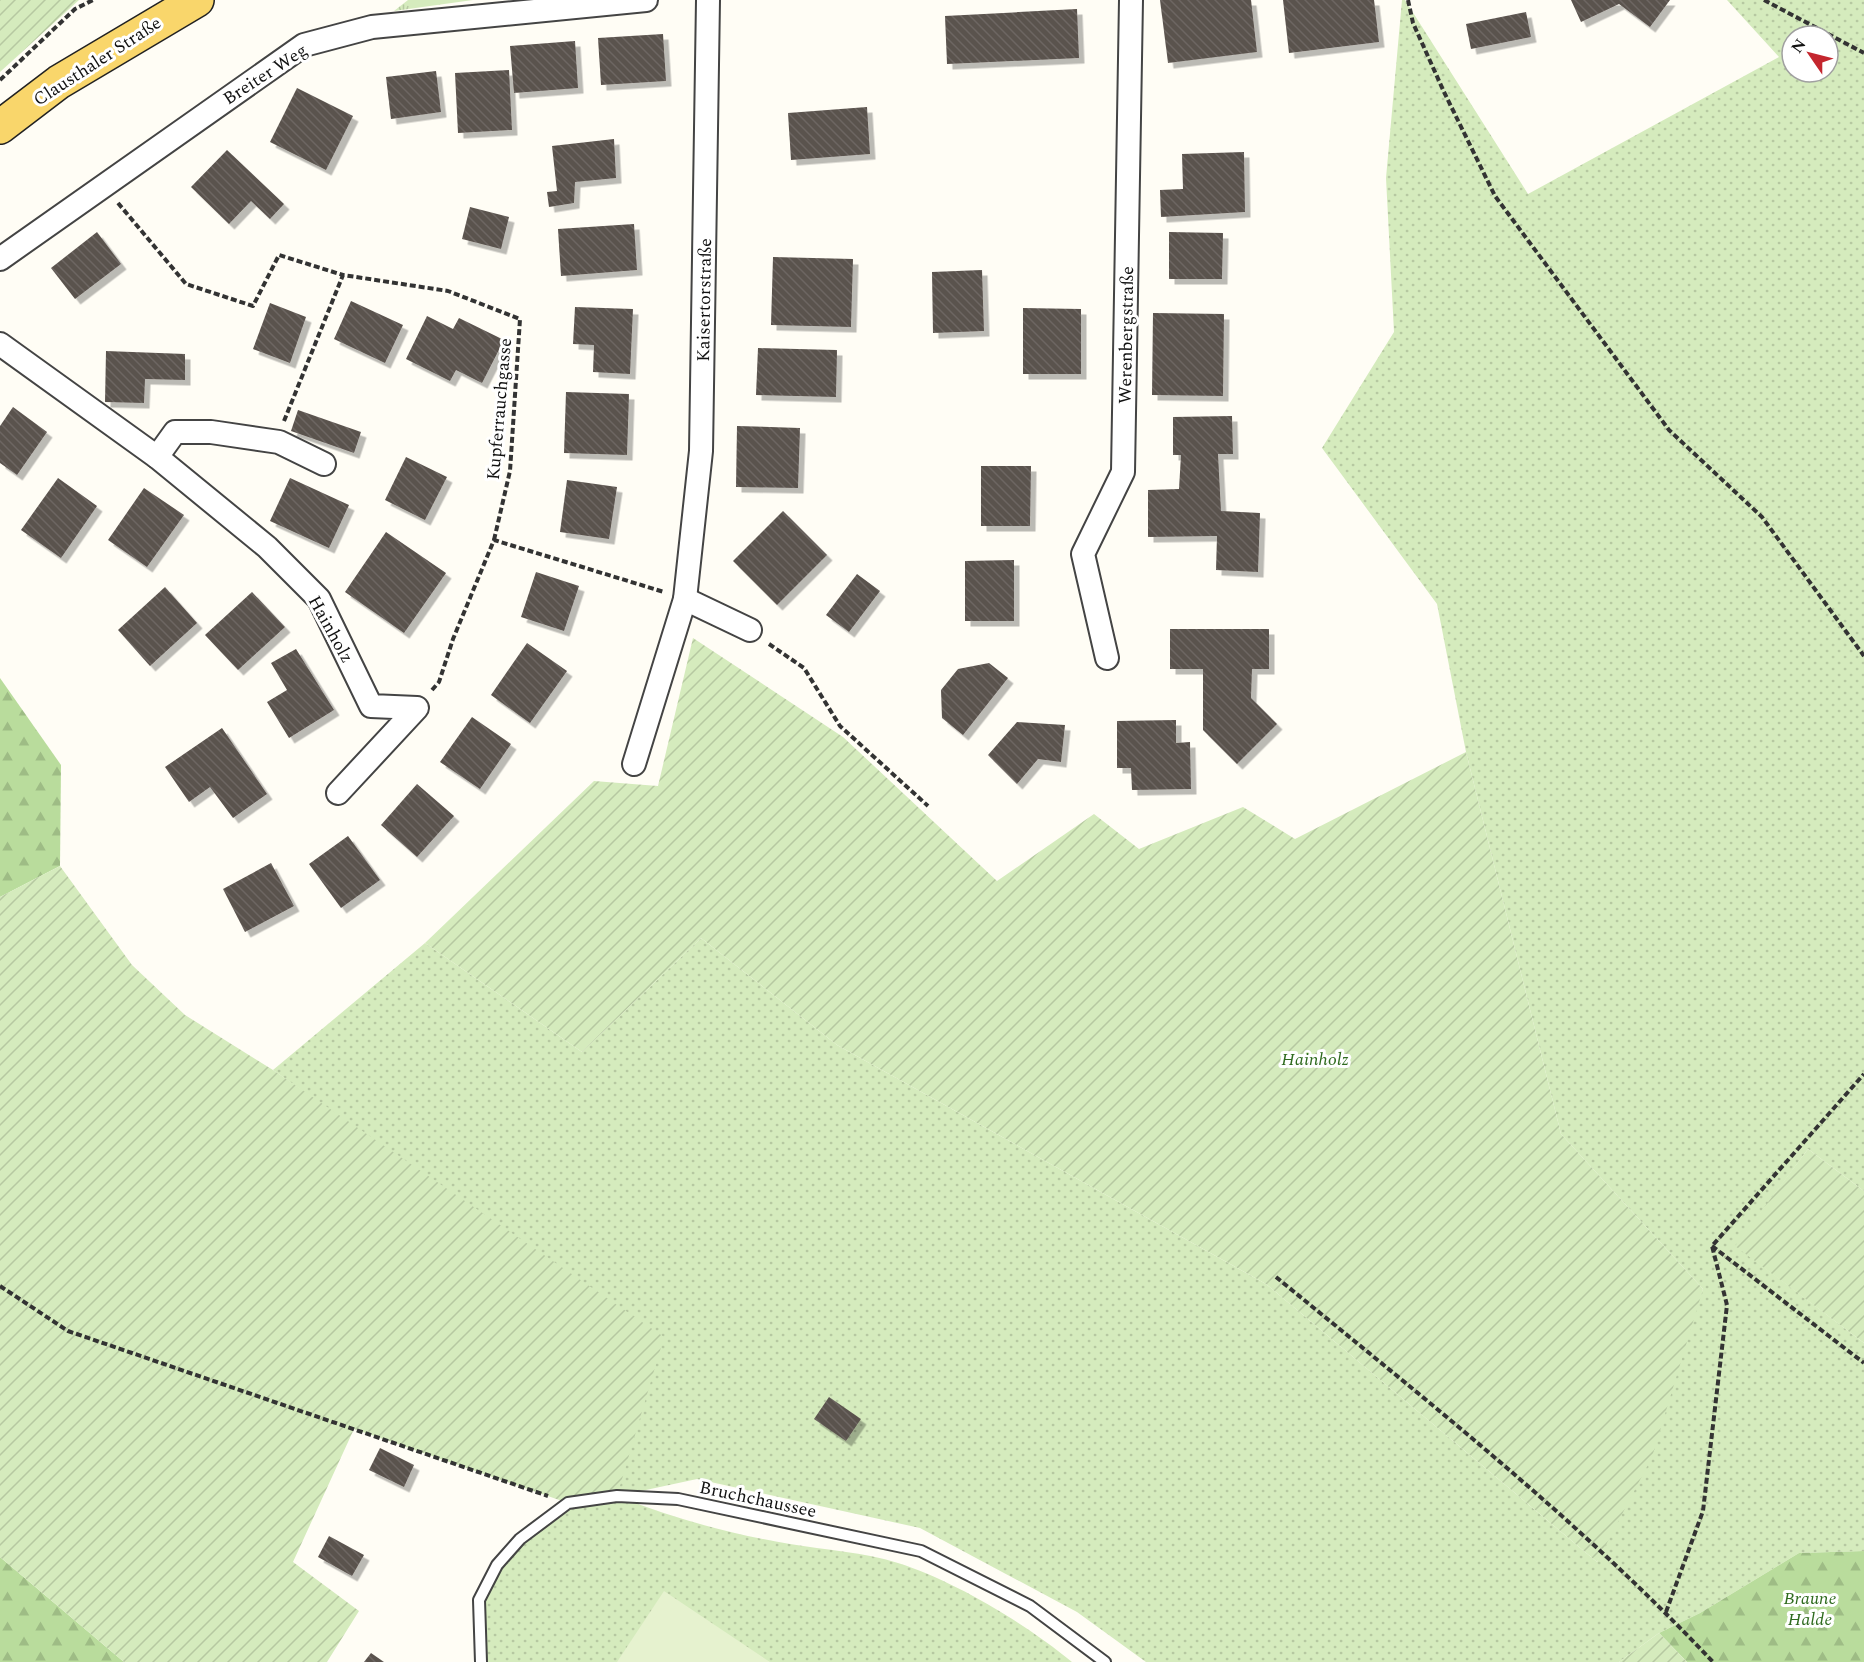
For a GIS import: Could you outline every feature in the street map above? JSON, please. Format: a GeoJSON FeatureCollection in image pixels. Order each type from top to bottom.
{"type":"FeatureCollection","features":[{"type":"Feature","properties":{"kind":"main road","name":"Clausthaler Straße"},"geometry":{"type":"LineString","coordinates":[[0,127],[59,82],[197,0]]}},
{"type":"Feature","properties":{"kind":"street","name":"Breiter Weg"},"geometry":{"type":"LineString","coordinates":[[0,258],[102,184],[304,45],[372,27],[646,0]]}},
{"type":"Feature","properties":{"kind":"street","name":"Kaisertorstraße"},"geometry":{"type":"LineString","coordinates":[[634,764],[685,599],[701,451],[708,0]]}},
{"type":"Feature","properties":{"kind":"street","name":"Werenbergstraße"},"geometry":{"type":"LineString","coordinates":[[1107,658],[1083,554],[1123,472],[1131,0]]}},
{"type":"Feature","properties":{"kind":"street","name":"Hainholz"},"geometry":{"type":"LineString","coordinates":[[0,344],[157,457],[267,547],[319,599],[371,706],[417,708],[338,793]]}},
{"type":"Feature","properties":{"kind":"street"},"geometry":{"type":"LineString","coordinates":[[157,457],[175,432],[211,432],[279,442],[324,464]]}},
{"type":"Feature","properties":{"kind":"street"},"geometry":{"type":"LineString","coordinates":[[685,599],[750,630]]}},
{"type":"Feature","properties":{"kind":"lane","name":"Bruchchaussee"},"geometry":{"type":"LineString","coordinates":[[481,1662],[479,1600],[497,1565],[520,1539],[568,1503],[617,1496],[678,1499],[921,1551],[1030,1606],[1105,1662]]}},
{"type":"Feature","properties":{"kind":"path"},"geometry":{"type":"LineString","coordinates":[[0,80],[75,9],[93,0]]}},
{"type":"Feature","properties":{"kind":"path"},"geometry":{"type":"LineString","coordinates":[[1408,0],[1413,23],[1435,72],[1496,196],[1669,430],[1762,517],[1864,656]]}},
{"type":"Feature","properties":{"kind":"path"},"geometry":{"type":"LineString","coordinates":[[1764,0],[1864,54]]}},
{"type":"Feature","properties":{"kind":"path","name":"Kupferrauchgasse"},"geometry":{"type":"LineString","coordinates":[[102,184],[186,284],[253,306],[279,255],[343,275],[448,291],[520,320],[510,471],[494,540],[453,639],[439,682]]}},
{"type":"Feature","properties":{"kind":"path"},"geometry":{"type":"LineString","coordinates":[[284,422],[343,275]]}},
{"type":"Feature","properties":{"kind":"path"},"geometry":{"type":"LineString","coordinates":[[494,540],[685,599]]}},
{"type":"Feature","properties":{"kind":"path"},"geometry":{"type":"LineString","coordinates":[[750,630],[804,668],[840,726],[928,806]]}},
{"type":"Feature","properties":{"kind":"path"},"geometry":{"type":"LineString","coordinates":[[1712,1246],[1864,1074]]}},
{"type":"Feature","properties":{"kind":"path"},"geometry":{"type":"LineString","coordinates":[[1712,1246],[1864,1362]]}},
{"type":"Feature","properties":{"kind":"path"},"geometry":{"type":"LineString","coordinates":[[1666,1612],[1703,1511],[1727,1305],[1712,1246]]}},
{"type":"Feature","properties":{"kind":"path"},"geometry":{"type":"LineString","coordinates":[[1276,1277],[1483,1448],[1666,1612],[1713,1662]]}},
{"type":"Feature","properties":{"kind":"path"},"geometry":{"type":"LineString","coordinates":[[0,1286],[68,1331],[568,1503]]}},
{"type":"Feature","properties":{"kind":"green space"},"geometry":{"type":"Polygon","coordinates":[[[0,0],[79,0],[0,72],[0,0]]]}},
{"type":"Feature","properties":{"kind":"green space"},"geometry":{"type":"Polygon","coordinates":[[[408,0],[473,0],[394,11],[408,0]]]}},
{"type":"Feature","properties":{"kind":"green space"},"geometry":{"type":"Polygon","coordinates":[[[1402,0],[1405,0],[1528,194],[1779,57],[1727,0],[1864,0],[1864,1191],[1808,1149],[1736,1246],[1864,1343],[1864,1551],[1799,1553],[1700,1613],[1659,1633],[1619,1662],[1146,1662],[1077,1612],[920,1528],[697,1479],[618,1496],[681,1519],[746,1536],[872,1556],[920,1571],[989,1605],[1033,1633],[1072,1662],[481,1662],[479,1600],[497,1565],[568,1503],[405,1163],[273,1070],[425,943],[582,1052],[701,938],[837,1045],[1266,1284],[1597,1562],[1703,1289],[1561,1134],[1466,752],[1437,604],[1322,448],[1394,332],[1386,178],[1402,0]]]}},
{"type":"Feature","properties":{"kind":"green space","name":"Hainholz"},"geometry":{"type":"Polygon","coordinates":[[[693,638],[843,737],[997,881],[1094,814],[1139,849],[1243,807],[1295,839],[1466,752],[1561,1134],[1703,1289],[1652,1457],[1597,1562],[1266,1284],[837,1045],[701,938],[582,1052],[425,943],[594,781],[658,786],[693,638]]]}},
{"type":"Feature","properties":{"kind":"green space"},"geometry":{"type":"Polygon","coordinates":[[[0,678],[61,765],[60,866],[0,897],[0,678]]]}},
{"type":"Feature","properties":{"kind":"green space"},"geometry":{"type":"Polygon","coordinates":[[[60,866],[132,965],[185,1015],[273,1070],[664,1337],[617,1496],[568,1503],[354,1429],[293,1562],[359,1611],[327,1662],[124,1662],[0,1557],[0,897],[60,866]]]}},
{"type":"Feature","properties":{"kind":"green space"},"geometry":{"type":"Polygon","coordinates":[[[1808,1149],[1864,1191],[1864,1343],[1735,1246],[1808,1149]]]}},
{"type":"Feature","properties":{"kind":"green space","name":"Braune Halde"},"geometry":{"type":"Polygon","coordinates":[[[1864,1551],[1864,1662],[1687,1662],[1659,1633],[1700,1613],[1799,1553],[1864,1551]]]}},
{"type":"Feature","properties":{"kind":"green space"},"geometry":{"type":"Polygon","coordinates":[[[0,1557],[124,1662],[0,1662],[0,1557]]]}},
{"type":"Feature","properties":{"kind":"green space"},"geometry":{"type":"Polygon","coordinates":[[[664,1591],[770,1662],[617,1662],[664,1591]]]}},
{"type":"Feature","properties":{"kind":"green space"},"geometry":{"type":"Polygon","coordinates":[[[1659,1633],[1687,1662],[1619,1662],[1659,1633]]]}},
{"type":"Feature","properties":{"kind":"building"},"geometry":{"type":"Polygon","coordinates":[[[1160,0],[1251,0],[1257,52],[1168,63],[1160,0]]]}},
{"type":"Feature","properties":{"kind":"building"},"geometry":{"type":"Polygon","coordinates":[[[1283,0],[1374,0],[1379,42],[1289,53],[1283,0]]]}},
{"type":"Feature","properties":{"kind":"building"},"geometry":{"type":"Polygon","coordinates":[[[1571,0],[1670,0],[1650,27],[1619,4],[1581,22],[1571,0]]]}},
{"type":"Feature","properties":{"kind":"building"},"geometry":{"type":"Polygon","coordinates":[[[1077,9],[1079,58],[947,64],[945,16],[1077,9]]]}},
{"type":"Feature","properties":{"kind":"building"},"geometry":{"type":"Polygon","coordinates":[[[1526,12],[1531,37],[1471,49],[1466,24],[1526,12]]]}},
{"type":"Feature","properties":{"kind":"building"},"geometry":{"type":"Polygon","coordinates":[[[663,34],[666,81],[601,85],[598,38],[663,34]]]}},
{"type":"Feature","properties":{"kind":"building"},"geometry":{"type":"Polygon","coordinates":[[[575,41],[578,88],[514,93],[510,46],[575,41]]]}},
{"type":"Feature","properties":{"kind":"building"},"geometry":{"type":"Polygon","coordinates":[[[509,70],[512,130],[458,133],[455,73],[509,70]]]}},
{"type":"Feature","properties":{"kind":"building"},"geometry":{"type":"Polygon","coordinates":[[[436,71],[441,112],[391,119],[386,77],[436,71]]]}},
{"type":"Feature","properties":{"kind":"building"},"geometry":{"type":"Polygon","coordinates":[[[297,88],[353,116],[326,170],[270,142],[297,88]]]}},
{"type":"Feature","properties":{"kind":"building"},"geometry":{"type":"Polygon","coordinates":[[[867,107],[870,154],[791,160],[788,113],[867,107]]]}},
{"type":"Feature","properties":{"kind":"building"},"geometry":{"type":"Polygon","coordinates":[[[614,139],[616,178],[575,182],[574,203],[549,207],[547,192],[557,191],[552,146],[614,139]]]}},
{"type":"Feature","properties":{"kind":"building"},"geometry":{"type":"Polygon","coordinates":[[[227,150],[284,204],[270,219],[251,201],[229,224],[191,187],[227,150]]]}},
{"type":"Feature","properties":{"kind":"building"},"geometry":{"type":"Polygon","coordinates":[[[1244,152],[1245,212],[1161,217],[1160,190],[1183,189],[1182,154],[1244,152]]]}},
{"type":"Feature","properties":{"kind":"building"},"geometry":{"type":"Polygon","coordinates":[[[470,207],[509,217],[501,249],[462,239],[470,207]]]}},
{"type":"Feature","properties":{"kind":"building"},"geometry":{"type":"Polygon","coordinates":[[[634,224],[637,270],[561,276],[558,229],[634,224]]]}},
{"type":"Feature","properties":{"kind":"building"},"geometry":{"type":"Polygon","coordinates":[[[97,232],[121,264],[75,299],[51,268],[97,232]]]}},
{"type":"Feature","properties":{"kind":"building"},"geometry":{"type":"Polygon","coordinates":[[[1169,232],[1223,233],[1222,279],[1169,279],[1169,232]]]}},
{"type":"Feature","properties":{"kind":"building"},"geometry":{"type":"Polygon","coordinates":[[[773,257],[853,259],[851,327],[771,325],[773,257]]]}},
{"type":"Feature","properties":{"kind":"building"},"geometry":{"type":"Polygon","coordinates":[[[982,270],[984,331],[933,333],[932,272],[982,270]]]}},
{"type":"Feature","properties":{"kind":"building"},"geometry":{"type":"Polygon","coordinates":[[[351,301],[403,325],[385,363],[334,339],[351,301]]]}},
{"type":"Feature","properties":{"kind":"building"},"geometry":{"type":"Polygon","coordinates":[[[270,303],[306,317],[290,363],[253,349],[270,303]]]}},
{"type":"Feature","properties":{"kind":"building"},"geometry":{"type":"Polygon","coordinates":[[[575,307],[633,309],[630,374],[593,372],[594,345],[573,344],[575,307]]]}},
{"type":"Feature","properties":{"kind":"building"},"geometry":{"type":"Polygon","coordinates":[[[1023,308],[1081,309],[1081,374],[1023,374],[1023,308]]]}},
{"type":"Feature","properties":{"kind":"building"},"geometry":{"type":"Polygon","coordinates":[[[1153,313],[1224,314],[1223,396],[1152,395],[1153,313]]]}},
{"type":"Feature","properties":{"kind":"building"},"geometry":{"type":"Polygon","coordinates":[[[427,316],[453,329],[459,318],[504,340],[482,383],[456,370],[450,381],[406,359],[427,316]]]}},
{"type":"Feature","properties":{"kind":"building"},"geometry":{"type":"Polygon","coordinates":[[[758,348],[837,350],[836,397],[756,395],[758,348]]]}},
{"type":"Feature","properties":{"kind":"building"},"geometry":{"type":"Polygon","coordinates":[[[106,351],[185,354],[185,380],[145,379],[144,403],[105,402],[106,351]]]}},
{"type":"Feature","properties":{"kind":"building"},"geometry":{"type":"Polygon","coordinates":[[[566,392],[629,394],[627,455],[564,453],[566,392]]]}},
{"type":"Feature","properties":{"kind":"building"},"geometry":{"type":"Polygon","coordinates":[[[13,407],[47,432],[17,475],[0,463],[0,426],[13,407]]]}},
{"type":"Feature","properties":{"kind":"building"},"geometry":{"type":"Polygon","coordinates":[[[298,410],[361,432],[354,453],[291,431],[298,410]]]}},
{"type":"Feature","properties":{"kind":"building"},"geometry":{"type":"Polygon","coordinates":[[[1232,416],[1233,454],[1218,454],[1221,511],[1260,513],[1258,572],[1216,570],[1217,536],[1148,537],[1148,490],[1179,489],[1181,455],[1173,455],[1173,417],[1232,416]]]}},
{"type":"Feature","properties":{"kind":"building"},"geometry":{"type":"Polygon","coordinates":[[[737,426],[800,428],[798,488],[736,487],[737,426]]]}},
{"type":"Feature","properties":{"kind":"building"},"geometry":{"type":"Polygon","coordinates":[[[406,457],[447,477],[425,520],[385,500],[406,457]]]}},
{"type":"Feature","properties":{"kind":"building"},"geometry":{"type":"Polygon","coordinates":[[[981,466],[1031,466],[1030,526],[981,526],[981,466]]]}},
{"type":"Feature","properties":{"kind":"building"},"geometry":{"type":"Polygon","coordinates":[[[58,478],[97,506],[61,558],[21,530],[58,478]]]}},
{"type":"Feature","properties":{"kind":"building"},"geometry":{"type":"Polygon","coordinates":[[[290,478],[349,505],[329,548],[270,521],[290,478]]]}},
{"type":"Feature","properties":{"kind":"building"},"geometry":{"type":"Polygon","coordinates":[[[567,480],[617,487],[609,539],[560,532],[567,480]]]}},
{"type":"Feature","properties":{"kind":"building"},"geometry":{"type":"Polygon","coordinates":[[[144,488],[184,515],[147,567],[108,540],[144,488]]]}},
{"type":"Feature","properties":{"kind":"building"},"geometry":{"type":"Polygon","coordinates":[[[783,511],[827,555],[777,605],[733,561],[783,511]]]}},
{"type":"Feature","properties":{"kind":"building"},"geometry":{"type":"Polygon","coordinates":[[[386,532],[446,573],[404,633],[345,592],[386,532]]]}},
{"type":"Feature","properties":{"kind":"building"},"geometry":{"type":"Polygon","coordinates":[[[1014,560],[1014,621],[965,621],[965,561],[1014,560]]]}},
{"type":"Feature","properties":{"kind":"building"},"geometry":{"type":"Polygon","coordinates":[[[536,572],[579,586],[564,631],[521,617],[536,572]]]}},
{"type":"Feature","properties":{"kind":"building"},"geometry":{"type":"Polygon","coordinates":[[[857,574],[880,591],[849,632],[826,615],[857,574]]]}},
{"type":"Feature","properties":{"kind":"building"},"geometry":{"type":"Polygon","coordinates":[[[165,587],[197,623],[150,666],[118,630],[165,587]]]}},
{"type":"Feature","properties":{"kind":"building"},"geometry":{"type":"Polygon","coordinates":[[[252,592],[285,627],[238,670],[205,635],[252,592]]]}},
{"type":"Feature","properties":{"kind":"building"},"geometry":{"type":"Polygon","coordinates":[[[1170,629],[1269,629],[1269,669],[1252,669],[1251,698],[1277,724],[1237,764],[1203,730],[1203,669],[1170,669],[1170,629]]]}},
{"type":"Feature","properties":{"kind":"building"},"geometry":{"type":"Polygon","coordinates":[[[527,643],[567,671],[530,723],[491,695],[527,643]]]}},
{"type":"Feature","properties":{"kind":"building"},"geometry":{"type":"Polygon","coordinates":[[[296,649],[334,710],[289,738],[267,702],[287,690],[271,663],[296,649]]]}},
{"type":"Feature","properties":{"kind":"building"},"geometry":{"type":"Polygon","coordinates":[[[989,663],[1008,678],[963,735],[942,718],[941,690],[958,669],[989,663]]]}},
{"type":"Feature","properties":{"kind":"building"},"geometry":{"type":"Polygon","coordinates":[[[472,717],[511,744],[480,789],[440,762],[472,717]]]}},
{"type":"Feature","properties":{"kind":"building"},"geometry":{"type":"Polygon","coordinates":[[[1176,720],[1176,743],[1190,742],[1191,789],[1132,790],[1131,768],[1117,768],[1117,721],[1176,720]]]}},
{"type":"Feature","properties":{"kind":"building"},"geometry":{"type":"Polygon","coordinates":[[[1017,722],[1065,725],[1061,762],[1038,759],[1017,784],[988,755],[1017,722]]]}},
{"type":"Feature","properties":{"kind":"building"},"geometry":{"type":"Polygon","coordinates":[[[222,728],[267,794],[233,818],[210,787],[189,802],[165,767],[222,728]]]}},
{"type":"Feature","properties":{"kind":"building"},"geometry":{"type":"Polygon","coordinates":[[[417,784],[454,816],[417,857],[381,825],[417,784]]]}},
{"type":"Feature","properties":{"kind":"building"},"geometry":{"type":"Polygon","coordinates":[[[348,836],[380,880],[341,908],[309,864],[348,836]]]}},
{"type":"Feature","properties":{"kind":"building"},"geometry":{"type":"Polygon","coordinates":[[[271,863],[294,906],[245,932],[223,889],[271,863]]]}},
{"type":"Feature","properties":{"kind":"building"},"geometry":{"type":"Polygon","coordinates":[[[829,1397],[861,1419],[846,1441],[814,1419],[829,1397]]]}},
{"type":"Feature","properties":{"kind":"building"},"geometry":{"type":"Polygon","coordinates":[[[380,1448],[414,1465],[404,1487],[369,1470],[380,1448]]]}},
{"type":"Feature","properties":{"kind":"building"},"geometry":{"type":"Polygon","coordinates":[[[329,1536],[364,1555],[352,1576],[318,1557],[329,1536]]]}},
{"type":"Feature","properties":{"kind":"building"},"geometry":{"type":"Polygon","coordinates":[[[371,1653],[384,1662],[364,1662],[371,1653]]]}}]}
